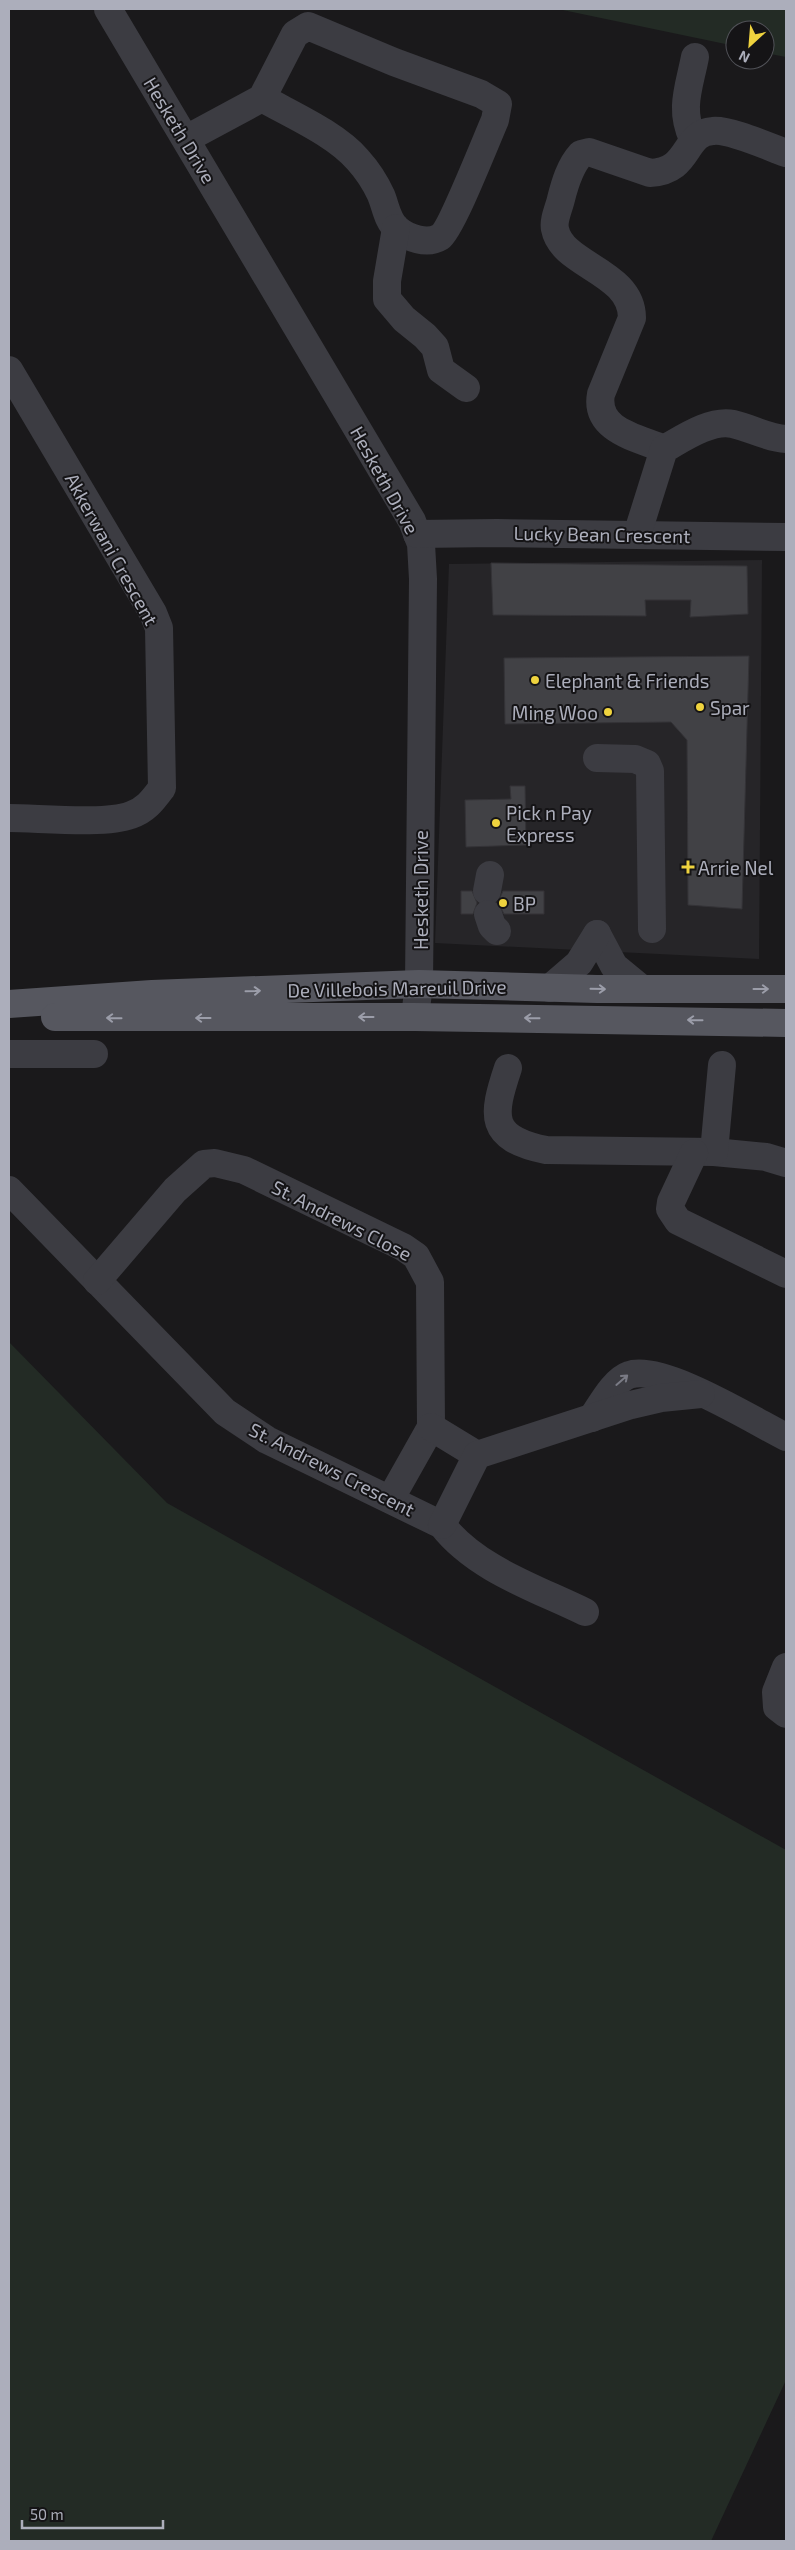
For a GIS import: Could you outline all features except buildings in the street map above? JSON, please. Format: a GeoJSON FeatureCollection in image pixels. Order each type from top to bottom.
{"type":"FeatureCollection","features":[{"type":"Feature","properties":{"kind":"main road","name":"De Villebois Mareuil Drive"},"geometry":{"type":"LineString","coordinates":[[9,1004],[152,994],[419,984],[550,988],[786,989]]}},
{"type":"Feature","properties":{"kind":"main road","name":"De Villebois Mareuil Drive"},"geometry":{"type":"LineString","coordinates":[[9,1017],[414,1016],[786,1023]]}},
{"type":"Feature","properties":{"kind":"street","name":"Hesketh Drive"},"geometry":{"type":"LineString","coordinates":[[108,9],[418,534],[422,553],[423,579],[419,984],[414,1016]]}},
{"type":"Feature","properties":{"kind":"street"},"geometry":{"type":"LineString","coordinates":[[186,139],[262,98],[295,34],[308,26],[394,62],[481,94],[498,104],[496,120],[451,221],[440,237],[420,240],[410,237],[396,228],[385,211],[381,196],[370,175],[345,147],[262,98]]}},
{"type":"Feature","properties":{"kind":"street"},"geometry":{"type":"LineString","coordinates":[[693,139],[686,123],[684,110],[695,58]]}},
{"type":"Feature","properties":{"kind":"street"},"geometry":{"type":"LineString","coordinates":[[664,449],[617,430],[603,414],[600,407],[601,394],[632,318],[630,301],[595,268],[569,250],[557,234],[555,224],[571,168],[581,154],[589,152],[650,173],[659,172],[677,164],[693,139],[700,134],[718,131],[786,153]]}},
{"type":"Feature","properties":{"kind":"street"},"geometry":{"type":"LineString","coordinates":[[396,228],[387,281],[387,298],[404,319],[435,347],[441,370],[466,388]]}},
{"type":"Feature","properties":{"kind":"street","name":"Akkerwani Crescent"},"geometry":{"type":"LineString","coordinates":[[9,370],[153,613],[159,628],[162,788],[150,805],[131,816],[105,820],[9,818]]}},
{"type":"Feature","properties":{"kind":"street"},"geometry":{"type":"LineString","coordinates":[[637,535],[664,449],[704,429],[727,423],[775,438],[786,439]]}},
{"type":"Feature","properties":{"kind":"street","name":"Lucky Bean Crescent"},"geometry":{"type":"LineString","coordinates":[[418,534],[478,532],[786,537]]}},
{"type":"Feature","properties":{"kind":"street"},"geometry":{"type":"LineString","coordinates":[[597,758],[635,759],[648,764],[650,771],[652,929]]}},
{"type":"Feature","properties":{"kind":"street"},"geometry":{"type":"LineString","coordinates":[[550,988],[579,963],[597,934],[614,966],[642,989]]}},
{"type":"Feature","properties":{"kind":"street"},"geometry":{"type":"LineString","coordinates":[[9,1054],[94,1054]]}},
{"type":"Feature","properties":{"kind":"street"},"geometry":{"type":"LineString","coordinates":[[722,1065],[704,1152],[671,1202],[670,1209],[673,1216],[694,1230],[786,1274]]}},
{"type":"Feature","properties":{"kind":"street"},"geometry":{"type":"LineString","coordinates":[[508,1068],[497,1104],[499,1122],[502,1129],[532,1147],[546,1150],[704,1152],[766,1158],[786,1163]]}},
{"type":"Feature","properties":{"kind":"street","name":"St. Andrews Close"},"geometry":{"type":"LineString","coordinates":[[97,1281],[175,1190],[204,1164],[215,1163],[244,1170],[403,1247],[416,1256],[430,1282],[432,1427]]}},
{"type":"Feature","properties":{"kind":"street","name":"St. Andrews Crescent"},"geometry":{"type":"LineString","coordinates":[[16,1197],[225,1412],[267,1440],[390,1498],[442,1525],[454,1540],[477,1558],[585,1612]]}},
{"type":"Feature","properties":{"kind":"street"},"geometry":{"type":"LineString","coordinates":[[442,1525],[477,1455],[661,1398],[700,1394],[786,1437]]}},
{"type":"Feature","properties":{"kind":"street"},"geometry":{"type":"LineString","coordinates":[[390,1498],[432,1427],[477,1455]]}},
{"type":"Feature","properties":{"kind":"street"},"geometry":{"type":"LineString","coordinates":[[786,1667],[776,1692],[777,1707],[786,1714]]}},
{"type":"Feature","properties":{"kind":"shaded area"},"geometry":{"type":"Polygon","coordinates":[[[558,9],[786,9],[786,57],[775,55],[775,20],[725,20],[725,44],[558,9]]]}},
{"type":"Feature","properties":{"kind":"shaded area"},"geometry":{"type":"Polygon","coordinates":[[[762,560],[759,959],[435,943],[449,564],[762,560]]]}},
{"type":"Feature","properties":{"kind":"shaded area"},"geometry":{"type":"Polygon","coordinates":[[[9,1342],[167,1503],[786,1850],[786,2380],[711,2541],[9,2541],[9,1342]]]}},
{"type":"Feature","properties":{"kind":"place","name":"Elephant & Friends"},"geometry":{"type":"Point","coordinates":[535,680]}},
{"type":"Feature","properties":{"kind":"place","name":"Spar"},"geometry":{"type":"Point","coordinates":[700,707]}},
{"type":"Feature","properties":{"kind":"place","name":"Ming Woo"},"geometry":{"type":"Point","coordinates":[608,712]}},
{"type":"Feature","properties":{"kind":"place","name":"Pick n Pay Express"},"geometry":{"type":"Point","coordinates":[496,823]}},
{"type":"Feature","properties":{"kind":"place","name":"Arrie Nel"},"geometry":{"type":"Point","coordinates":[688,867]}},
{"type":"Feature","properties":{"kind":"place","name":"BP"},"geometry":{"type":"Point","coordinates":[503,903]}}]}
